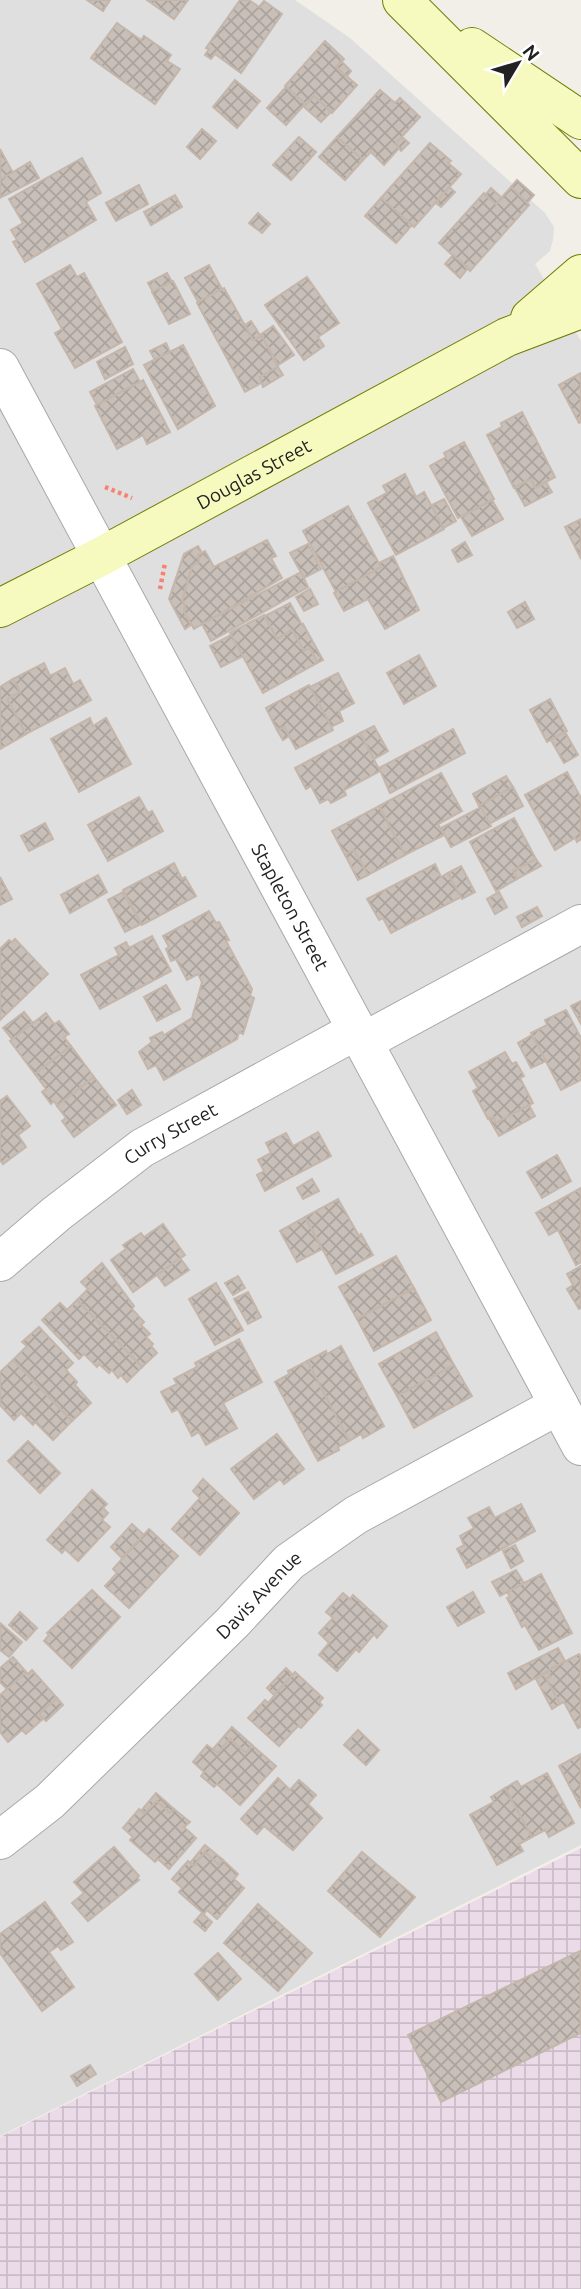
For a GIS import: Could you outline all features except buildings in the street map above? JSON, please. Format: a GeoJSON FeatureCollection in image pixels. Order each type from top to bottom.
{"type":"FeatureCollection","features":[{"type":"Feature","properties":{"kind":"street"},"geometry":{"type":"LineString","coordinates":[[404,0],[581,120]]}},
{"type":"Feature","properties":{"kind":"street"},"geometry":{"type":"LineString","coordinates":[[404,0],[581,179]]}},
{"type":"Feature","properties":{"kind":"street"},"geometry":{"type":"LineString","coordinates":[[499,66],[581,138]]}},
{"type":"Feature","properties":{"kind":"street","name":"Douglas Street"},"geometry":{"type":"LineString","coordinates":[[507,337],[581,274]]}},
{"type":"Feature","properties":{"kind":"street","name":"Douglas Street"},"geometry":{"type":"LineString","coordinates":[[0,608],[100,557],[507,337],[581,309]]}},
{"type":"Feature","properties":{"kind":"street","name":"Stapleton Street"},"geometry":{"type":"LineString","coordinates":[[0,368],[581,1446]]}},
{"type":"Feature","properties":{"kind":"street","name":"Curry Street"},"geometry":{"type":"LineString","coordinates":[[0,1262],[56,1214],[142,1148],[581,924]]}},
{"type":"Feature","properties":{"kind":"street","name":"Davis Avenue"},"geometry":{"type":"LineString","coordinates":[[0,1840],[50,1801],[232,1623],[289,1562],[356,1515],[559,1405]]}},
{"type":"Feature","properties":{"kind":"path"},"geometry":{"type":"LineString","coordinates":[[99,484],[137,500]]}},
{"type":"Feature","properties":{"kind":"path"},"geometry":{"type":"LineString","coordinates":[[159,594],[166,555]]}},
{"type":"Feature","properties":{"kind":"shaded area"},"geometry":{"type":"Polygon","coordinates":[[[0,0],[295,0],[350,38],[545,213],[554,227],[550,251],[535,264],[581,341],[581,1845],[0,2136],[0,0]]]}},
{"type":"Feature","properties":{"kind":"shaded area"},"geometry":{"type":"Polygon","coordinates":[[[581,1848],[581,2289],[0,2289],[0,2137],[581,1848]]]}}]}
